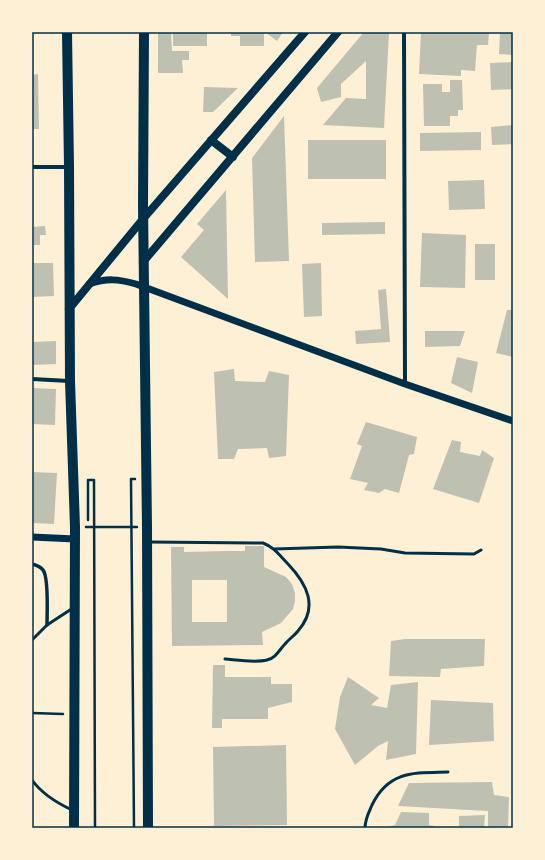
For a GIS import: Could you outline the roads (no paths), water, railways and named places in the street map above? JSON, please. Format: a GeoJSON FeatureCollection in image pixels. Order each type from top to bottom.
{"type":"FeatureCollection","features":[{"type":"Feature","properties":{"kind":"main road"},"geometry":{"type":"LineString","coordinates":[[67,32],[70,381],[75,539],[74,828]]}},
{"type":"Feature","properties":{"kind":"main road"},"geometry":{"type":"LineString","coordinates":[[144,32],[143,262],[140,285],[147,542],[148,828]]}},
{"type":"Feature","properties":{"kind":"main road"},"geometry":{"type":"LineString","coordinates":[[69,309],[143,218],[305,32]]}},
{"type":"Feature","properties":{"kind":"main road"},"geometry":{"type":"LineString","coordinates":[[143,262],[338,32]]}},
{"type":"Feature","properties":{"kind":"main road"},"geometry":{"type":"LineString","coordinates":[[211,140],[233,157]]}},
{"type":"Feature","properties":{"kind":"street"},"geometry":{"type":"LineString","coordinates":[[404,32],[405,384]]}},
{"type":"Feature","properties":{"kind":"street"},"geometry":{"type":"LineString","coordinates":[[32,167],[69,166]]}},
{"type":"Feature","properties":{"kind":"street"},"geometry":{"type":"LineString","coordinates":[[89,284],[100,280],[111,279],[140,285],[405,384],[513,421]]}},
{"type":"Feature","properties":{"kind":"street"},"geometry":{"type":"LineString","coordinates":[[32,378],[70,381]]}},
{"type":"Feature","properties":{"kind":"street"},"geometry":{"type":"LineString","coordinates":[[32,537],[75,539]]}},
{"type":"Feature","properties":{"kind":"street"},"geometry":{"type":"LineString","coordinates":[[32,564],[37,565],[44,571],[46,578],[47,625]]}},
{"type":"Feature","properties":{"kind":"lane"},"geometry":{"type":"LineString","coordinates":[[147,542],[263,543],[274,548],[298,574],[308,594],[308,612],[298,631],[272,658],[262,660],[225,660]]}},
{"type":"Feature","properties":{"kind":"lane"},"geometry":{"type":"LineString","coordinates":[[274,548],[338,547],[381,549],[405,553],[474,554],[481,550]]}},
{"type":"Feature","properties":{"kind":"lane"},"geometry":{"type":"LineString","coordinates":[[32,640],[47,625],[74,608]]}},
{"type":"Feature","properties":{"kind":"lane"},"geometry":{"type":"LineString","coordinates":[[365,828],[367,815],[377,795],[393,779],[413,773],[448,772]]}},
{"type":"Feature","properties":{"kind":"lane"},"geometry":{"type":"LineString","coordinates":[[32,780],[48,796],[61,805],[74,810]]}}]}
